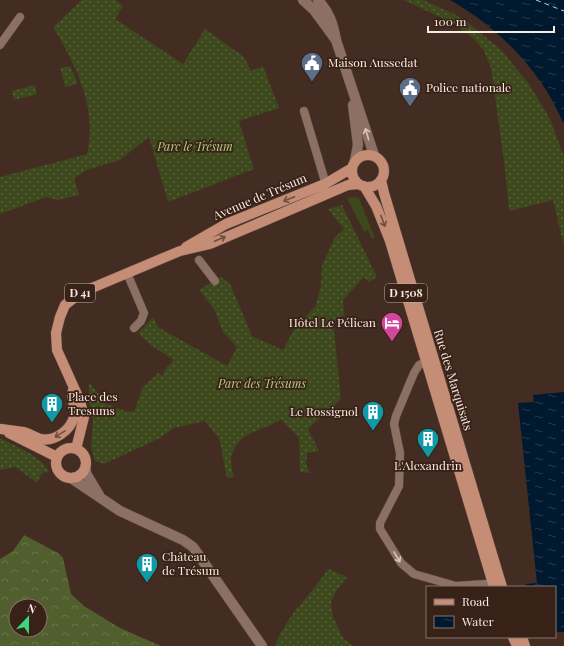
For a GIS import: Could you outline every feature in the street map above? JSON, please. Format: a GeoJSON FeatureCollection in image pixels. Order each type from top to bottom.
{"type":"FeatureCollection","features":[{"type":"Feature","properties":{"kind":"main road"},"geometry":{"type":"LineString","coordinates":[[303,0],[314,10],[336,40]]}},
{"type":"Feature","properties":{"kind":"main road"},"geometry":{"type":"LineString","coordinates":[[318,0],[331,19],[351,89],[374,156],[383,165],[384,172],[381,180],[374,186],[361,185],[353,177],[353,164],[358,145],[351,89]]}},
{"type":"Feature","properties":{"kind":"main road"},"geometry":{"type":"LineString","coordinates":[[353,164],[364,155],[374,156]]}},
{"type":"Feature","properties":{"kind":"main road","name":"Avenue de Trésum"},"geometry":{"type":"LineString","coordinates":[[76,449],[84,417],[80,401],[57,350],[56,333],[60,317],[66,305],[80,292],[180,251],[226,224],[325,184],[353,164]]}},
{"type":"Feature","properties":{"kind":"main road","name":"Rue des Marquisats"},"geometry":{"type":"LineString","coordinates":[[381,180],[429,361]]}},
{"type":"Feature","properties":{"kind":"main road","name":"Avenue de Trésum"},"geometry":{"type":"LineString","coordinates":[[180,251],[210,244],[348,185],[361,185]]}},
{"type":"Feature","properties":{"kind":"main road","name":"Rue des Marquisats"},"geometry":{"type":"LineString","coordinates":[[361,185],[376,206],[390,241],[429,361],[497,585]]}},
{"type":"Feature","properties":{"kind":"main road"},"geometry":{"type":"LineString","coordinates":[[1,429],[24,432],[41,439],[49,440],[59,436],[66,430],[74,418],[75,410],[71,395],[74,388]]}},
{"type":"Feature","properties":{"kind":"main road"},"geometry":{"type":"LineString","coordinates":[[1,429],[57,458]]}},
{"type":"Feature","properties":{"kind":"main road"},"geometry":{"type":"LineString","coordinates":[[100,497],[87,475],[85,468],[85,457],[76,449],[65,449],[57,458],[56,463],[60,474],[70,478],[120,511],[193,546],[262,646]]}},
{"type":"Feature","properties":{"kind":"main road"},"geometry":{"type":"LineString","coordinates":[[70,478],[80,475],[85,468]]}},
{"type":"Feature","properties":{"kind":"street"},"geometry":{"type":"LineString","coordinates":[[0,45],[20,17]]}},
{"type":"Feature","properties":{"kind":"street"},"geometry":{"type":"LineString","coordinates":[[304,111],[325,184],[320,192],[310,201]]}},
{"type":"Feature","properties":{"kind":"street"},"geometry":{"type":"LineString","coordinates":[[199,260],[215,281]]}},
{"type":"Feature","properties":{"kind":"street"},"geometry":{"type":"LineString","coordinates":[[127,273],[144,313],[141,321],[134,328]]}},
{"type":"Feature","properties":{"kind":"street"},"geometry":{"type":"LineString","coordinates":[[429,361],[419,365],[414,373],[396,416],[394,428],[400,453],[399,486],[380,523],[380,529],[401,563],[414,574],[456,586],[497,585]]}},
{"type":"Feature","properties":{"kind":"green space","name":"Parc le Trésum"},"geometry":{"type":"Polygon","coordinates":[[[82,0],[115,0],[123,6],[115,19],[183,64],[205,29],[244,57],[251,71],[263,66],[279,108],[239,121],[254,169],[168,202],[149,137],[120,160],[87,170],[74,178],[79,195],[58,200],[46,197],[0,214],[0,177],[87,154],[90,137],[90,121],[83,88],[70,57],[53,27],[82,0]]]}},
{"type":"Feature","properties":{"kind":"green space"},"geometry":{"type":"Polygon","coordinates":[[[404,0],[423,0],[466,21],[501,50],[529,84],[550,119],[564,157],[564,246],[553,200],[509,211],[505,169],[491,68],[484,51],[475,40],[455,24],[404,0]]]}},
{"type":"Feature","properties":{"kind":"green space"},"geometry":{"type":"Polygon","coordinates":[[[70,66],[78,84],[65,87],[60,68],[70,66]]]}},
{"type":"Feature","properties":{"kind":"green space"},"geometry":{"type":"Polygon","coordinates":[[[35,85],[37,94],[14,100],[12,91],[35,85]]]}},
{"type":"Feature","properties":{"kind":"green space"},"geometry":{"type":"Polygon","coordinates":[[[347,198],[359,198],[375,238],[371,238],[368,230],[364,232],[347,198]]]}},
{"type":"Feature","properties":{"kind":"green space","name":"Parc des Trésums"},"geometry":{"type":"Polygon","coordinates":[[[342,205],[377,277],[369,282],[364,277],[343,300],[344,315],[333,322],[341,398],[327,415],[324,414],[308,429],[319,451],[307,453],[306,464],[310,473],[300,472],[299,437],[281,420],[244,437],[234,449],[231,458],[231,465],[234,477],[227,478],[219,438],[205,421],[174,428],[160,438],[104,464],[95,461],[91,447],[93,421],[89,402],[89,382],[106,404],[125,411],[134,412],[143,387],[158,373],[162,376],[166,368],[174,360],[152,346],[138,333],[153,317],[158,327],[227,366],[237,347],[223,332],[214,309],[199,290],[221,277],[230,284],[252,336],[283,350],[293,331],[316,305],[321,285],[322,265],[335,237],[344,229],[328,209],[342,205]]]}},
{"type":"Feature","properties":{"kind":"green space"},"geometry":{"type":"Polygon","coordinates":[[[0,438],[34,456],[49,472],[42,473],[37,483],[15,467],[0,470],[0,438]]]}},
{"type":"Feature","properties":{"kind":"green space"},"geometry":{"type":"Polygon","coordinates":[[[24,535],[58,553],[63,558],[71,594],[84,606],[120,628],[161,646],[0,646],[0,559],[13,551],[24,535]]]}},
{"type":"Feature","properties":{"kind":"green space"},"geometry":{"type":"Polygon","coordinates":[[[328,569],[347,577],[336,591],[331,602],[333,617],[343,638],[354,646],[275,646],[292,615],[328,569]]]}},
{"type":"Feature","properties":{"kind":"water"},"geometry":{"type":"Polygon","coordinates":[[[450,0],[564,0],[564,125],[555,105],[544,87],[518,53],[486,24],[450,0]]]}},
{"type":"Feature","properties":{"kind":"water"},"geometry":{"type":"Polygon","coordinates":[[[564,392],[564,632],[556,632],[556,586],[526,586],[526,584],[537,583],[518,403],[534,402],[533,395],[564,392]]]}},
{"type":"Feature","properties":{"kind":"ferry route"},"geometry":{"type":"LineString","coordinates":[[536,0],[564,11]]}},
{"type":"Feature","properties":{"kind":"place","name":"Maison Aussedat"},"geometry":{"type":"Point","coordinates":[312,82]}},
{"type":"Feature","properties":{"kind":"place","name":"Police nationale"},"geometry":{"type":"Point","coordinates":[410,108]}},
{"type":"Feature","properties":{"kind":"place","name":"Hôtel Le Pélican"},"geometry":{"type":"Point","coordinates":[392,342]}},
{"type":"Feature","properties":{"kind":"place","name":"Place des Tresums"},"geometry":{"type":"Point","coordinates":[52,424]}},
{"type":"Feature","properties":{"kind":"place","name":"Le Rossignol"},"geometry":{"type":"Point","coordinates":[373,432]}},
{"type":"Feature","properties":{"kind":"place","name":"L'Alexandrin"},"geometry":{"type":"Point","coordinates":[428,458]}},
{"type":"Feature","properties":{"kind":"place","name":"Château de Trésum"},"geometry":{"type":"Point","coordinates":[147,584]}}]}
